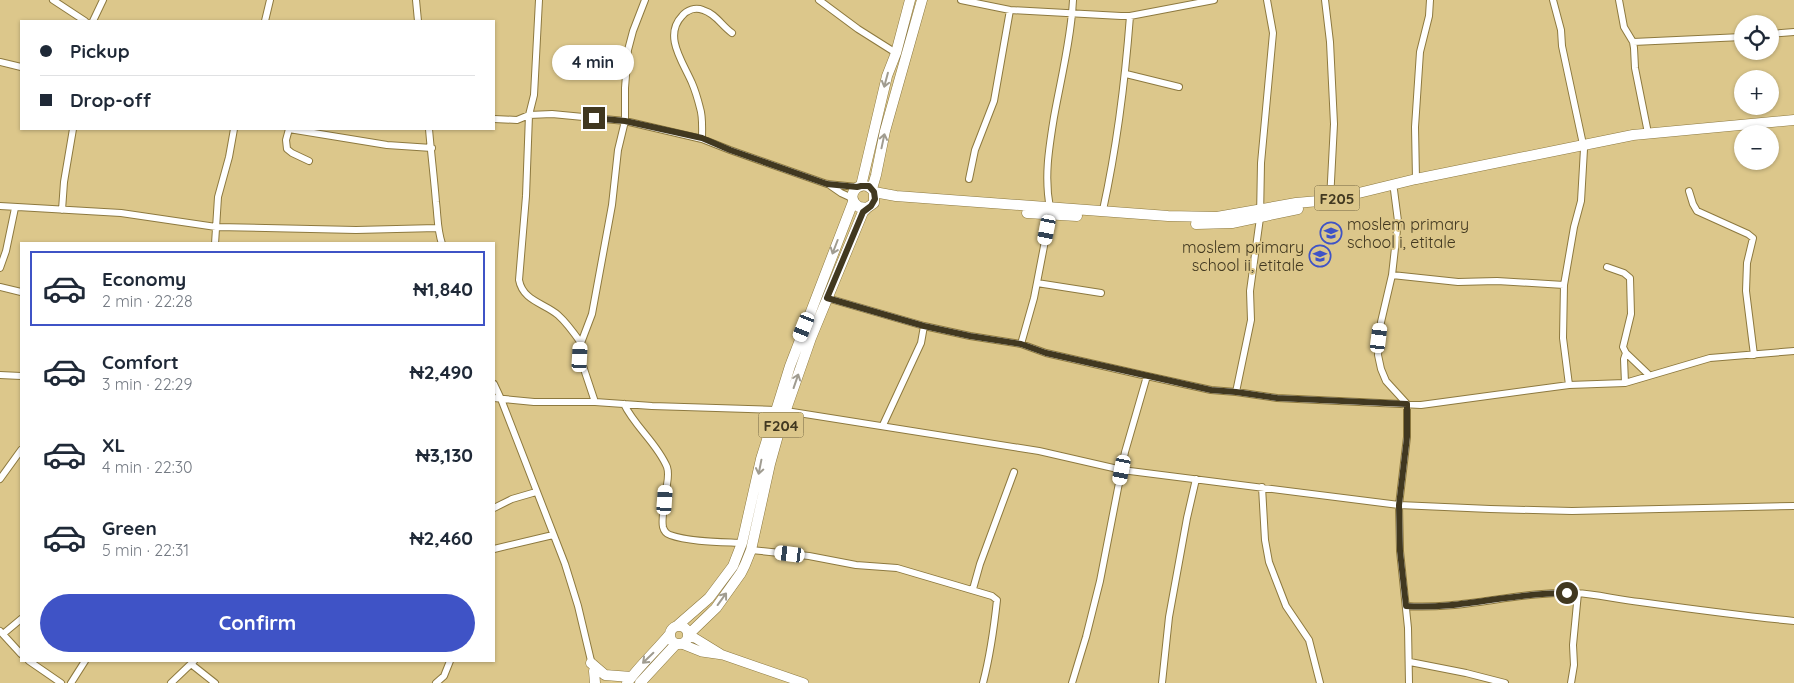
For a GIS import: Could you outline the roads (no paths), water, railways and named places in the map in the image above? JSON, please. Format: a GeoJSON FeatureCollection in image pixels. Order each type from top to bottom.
{"type":"FeatureCollection","features":[{"type":"Feature","properties":{"kind":"main road","name":"F204"},"geometry":{"type":"LineString","coordinates":[[633,681],[684,640],[705,619],[724,598],[741,573],[752,550],[796,347],[853,200],[853,194],[859,186],[887,76],[896,52],[910,0]]}},
{"type":"Feature","properties":{"kind":"main road","name":"F204"},"geometry":{"type":"LineString","coordinates":[[633,681],[670,634],[672,628],[695,612],[717,589],[733,566],[742,543],[761,459],[863,212],[871,205],[885,131],[922,0]]}},
{"type":"Feature","properties":{"kind":"main road","name":"F205"},"geometry":{"type":"LineString","coordinates":[[873,190],[905,197],[1050,212],[1212,224],[1394,190],[1648,133],[1793,121]]}},
{"type":"Feature","properties":{"kind":"main road","name":"F205"},"geometry":{"type":"LineString","coordinates":[[871,205],[928,204],[1050,212],[1103,210],[1204,217],[1260,214],[1296,203],[1330,200],[1416,179],[1584,147],[1793,121]]}},
{"type":"Feature","properties":{"kind":"main road"},"geometry":{"type":"LineString","coordinates":[[859,186],[869,186],[873,190]]}},
{"type":"Feature","properties":{"kind":"main road"},"geometry":{"type":"LineString","coordinates":[[853,200],[859,207],[871,205]]}},
{"type":"Feature","properties":{"kind":"main road"},"geometry":{"type":"LineString","coordinates":[[670,634],[671,640],[684,640],[686,628],[678,625]]}},
{"type":"Feature","properties":{"kind":"main road"},"geometry":{"type":"LineString","coordinates":[[593,667],[605,675],[633,681]]}},
{"type":"Feature","properties":{"kind":"main road"},"geometry":{"type":"LineString","coordinates":[[593,667],[595,683]]}},
{"type":"Feature","properties":{"kind":"street"},"geometry":{"type":"LineString","coordinates":[[53,0],[83,20]]}},
{"type":"Feature","properties":{"kind":"street"},"geometry":{"type":"LineString","coordinates":[[93,20],[103,0]]}},
{"type":"Feature","properties":{"kind":"street"},"geometry":{"type":"LineString","coordinates":[[266,20],[270,0]]}},
{"type":"Feature","properties":{"kind":"street"},"geometry":{"type":"LineString","coordinates":[[416,0],[418,20]]}},
{"type":"Feature","properties":{"kind":"street"},"geometry":{"type":"LineString","coordinates":[[539,0],[534,95],[529,115],[526,196],[519,271],[521,288],[532,300],[558,315],[581,342]]}},
{"type":"Feature","properties":{"kind":"street"},"geometry":{"type":"LineString","coordinates":[[595,402],[580,357],[581,342],[592,314],[612,205],[618,150],[625,121],[628,50],[645,0]]}},
{"type":"Feature","properties":{"kind":"street"},"geometry":{"type":"LineString","coordinates":[[820,0],[858,29],[896,52]]}},
{"type":"Feature","properties":{"kind":"street"},"geometry":{"type":"LineString","coordinates":[[961,0],[1010,10],[1072,15],[1130,16],[1214,0]]}},
{"type":"Feature","properties":{"kind":"street"},"geometry":{"type":"LineString","coordinates":[[1021,344],[1037,283],[1050,212],[1046,182],[1047,166],[1060,80],[1071,33],[1073,0]]}},
{"type":"Feature","properties":{"kind":"street"},"geometry":{"type":"LineString","coordinates":[[1236,392],[1251,320],[1250,291],[1260,214],[1262,163],[1273,34],[1267,0]]}},
{"type":"Feature","properties":{"kind":"street"},"geometry":{"type":"LineString","coordinates":[[1325,0],[1330,42],[1334,124],[1330,200]]}},
{"type":"Feature","properties":{"kind":"street"},"geometry":{"type":"LineString","coordinates":[[1416,179],[1416,128],[1420,52],[1429,16],[1430,0]]}},
{"type":"Feature","properties":{"kind":"street"},"geometry":{"type":"LineString","coordinates":[[1553,0],[1561,30],[1566,66],[1584,147],[1581,201],[1574,227],[1564,285],[1563,338],[1569,385]]}},
{"type":"Feature","properties":{"kind":"street"},"geometry":{"type":"LineString","coordinates":[[1619,0],[1624,27],[1633,42],[1635,68],[1648,133]]}},
{"type":"Feature","properties":{"kind":"street"},"geometry":{"type":"LineString","coordinates":[[702,138],[701,110],[674,43],[674,29],[679,19],[688,10],[701,9],[717,17],[722,26],[732,33]]}},
{"type":"Feature","properties":{"kind":"street"},"geometry":{"type":"LineString","coordinates":[[969,179],[975,150],[994,101],[1010,10]]}},
{"type":"Feature","properties":{"kind":"street"},"geometry":{"type":"LineString","coordinates":[[1103,210],[1112,168],[1126,74],[1130,16]]}},
{"type":"Feature","properties":{"kind":"street"},"geometry":{"type":"LineString","coordinates":[[1779,33],[1794,32]]}},
{"type":"Feature","properties":{"kind":"street"},"geometry":{"type":"LineString","coordinates":[[1633,42],[1734,37]]}},
{"type":"Feature","properties":{"kind":"street"},"geometry":{"type":"LineString","coordinates":[[0,62],[20,67]]}},
{"type":"Feature","properties":{"kind":"street"},"geometry":{"type":"LineString","coordinates":[[1126,74],[1179,87]]}},
{"type":"Feature","properties":{"kind":"street"},"geometry":{"type":"LineString","coordinates":[[495,118],[517,120],[529,115],[552,114],[625,121],[702,138],[730,150],[827,184],[853,200]]}},
{"type":"Feature","properties":{"kind":"street"},"geometry":{"type":"LineString","coordinates":[[62,210],[64,182],[73,130]]}},
{"type":"Feature","properties":{"kind":"street"},"geometry":{"type":"LineString","coordinates":[[215,242],[218,197],[229,157],[234,130]]}},
{"type":"Feature","properties":{"kind":"street"},"geometry":{"type":"LineString","coordinates":[[289,130],[286,140],[287,149],[309,161]]}},
{"type":"Feature","properties":{"kind":"street"},"geometry":{"type":"LineString","coordinates":[[295,130],[388,145],[432,148]]}},
{"type":"Feature","properties":{"kind":"street"},"geometry":{"type":"LineString","coordinates":[[429,130],[437,228],[441,242]]}},
{"type":"Feature","properties":{"kind":"street"},"geometry":{"type":"LineString","coordinates":[[827,184],[859,186]]}},
{"type":"Feature","properties":{"kind":"street"},"geometry":{"type":"LineString","coordinates":[[1394,190],[1398,221],[1392,275],[1381,322],[1378,355],[1386,380],[1407,404],[1407,437],[1399,505],[1400,551],[1410,662],[1409,683]]}},
{"type":"Feature","properties":{"kind":"street"},"geometry":{"type":"LineString","coordinates":[[1689,191],[1697,211],[1753,238],[1747,263],[1746,291],[1754,355]]}},
{"type":"Feature","properties":{"kind":"street"},"geometry":{"type":"LineString","coordinates":[[0,206],[121,214],[216,227],[356,230],[437,228]]}},
{"type":"Feature","properties":{"kind":"street"},"geometry":{"type":"LineString","coordinates":[[0,268],[6,251],[15,208]]}},
{"type":"Feature","properties":{"kind":"street"},"geometry":{"type":"LineString","coordinates":[[1607,267],[1624,273],[1630,278],[1631,314],[1623,347],[1626,353],[1649,375]]}},
{"type":"Feature","properties":{"kind":"street"},"geometry":{"type":"LineString","coordinates":[[1392,275],[1458,282],[1497,281],[1564,285]]}},
{"type":"Feature","properties":{"kind":"street"},"geometry":{"type":"LineString","coordinates":[[1037,283],[1101,294]]}},
{"type":"Feature","properties":{"kind":"street"},"geometry":{"type":"LineString","coordinates":[[0,287],[20,292]]}},
{"type":"Feature","properties":{"kind":"street"},"geometry":{"type":"LineString","coordinates":[[827,298],[924,326],[1021,344],[1046,353],[1147,376],[1211,390],[1277,398],[1421,405],[1569,385],[1625,383],[1710,358],[1794,351]]}},
{"type":"Feature","properties":{"kind":"street"},"geometry":{"type":"LineString","coordinates":[[883,425],[915,358],[921,343],[924,326]]}},
{"type":"Feature","properties":{"kind":"street"},"geometry":{"type":"LineString","coordinates":[[1625,383],[1624,360],[1626,353]]}},
{"type":"Feature","properties":{"kind":"street"},"geometry":{"type":"LineString","coordinates":[[0,374],[20,376]]}},
{"type":"Feature","properties":{"kind":"street"},"geometry":{"type":"LineString","coordinates":[[1072,683],[1100,581],[1125,452],[1147,376]]}},
{"type":"Feature","properties":{"kind":"street"},"geometry":{"type":"LineString","coordinates":[[495,386],[573,590],[599,683]]}},
{"type":"Feature","properties":{"kind":"street"},"geometry":{"type":"LineString","coordinates":[[495,398],[534,402],[595,402],[781,411],[1040,450],[1122,470],[1399,505],[1572,511],[1794,506]]}},
{"type":"Feature","properties":{"kind":"street"},"geometry":{"type":"LineString","coordinates":[[624,404],[630,417],[648,436],[667,469],[669,477],[662,518],[663,530],[669,535],[690,539],[742,543]]}},
{"type":"Feature","properties":{"kind":"street"},"geometry":{"type":"LineString","coordinates":[[0,479],[20,451]]}},
{"type":"Feature","properties":{"kind":"street"},"geometry":{"type":"LineString","coordinates":[[973,590],[980,564],[1014,472]]}},
{"type":"Feature","properties":{"kind":"street"},"geometry":{"type":"LineString","coordinates":[[1162,683],[1169,617],[1196,479]]}},
{"type":"Feature","properties":{"kind":"street"},"geometry":{"type":"LineString","coordinates":[[1262,487],[1265,540],[1269,562],[1286,606],[1309,640],[1320,683]]}},
{"type":"Feature","properties":{"kind":"street"},"geometry":{"type":"LineString","coordinates":[[495,508],[512,499],[536,492]]}},
{"type":"Feature","properties":{"kind":"street"},"geometry":{"type":"LineString","coordinates":[[495,549],[553,536]]}},
{"type":"Feature","properties":{"kind":"street"},"geometry":{"type":"LineString","coordinates":[[752,550],[897,568],[984,593],[997,600],[989,660],[983,683]]}},
{"type":"Feature","properties":{"kind":"street"},"geometry":{"type":"LineString","coordinates":[[1406,606],[1444,606],[1541,594],[1578,593],[1794,621]]}},
{"type":"Feature","properties":{"kind":"street"},"geometry":{"type":"LineString","coordinates":[[1571,683],[1574,665],[1573,645],[1578,593]]}},
{"type":"Feature","properties":{"kind":"street"},"geometry":{"type":"LineString","coordinates":[[20,620],[2,632],[20,653]]}},
{"type":"Feature","properties":{"kind":"street"},"geometry":{"type":"LineString","coordinates":[[684,640],[702,652],[723,655],[804,683]]}},
{"type":"Feature","properties":{"kind":"street"},"geometry":{"type":"LineString","coordinates":[[30,662],[61,683]]}},
{"type":"Feature","properties":{"kind":"street"},"geometry":{"type":"LineString","coordinates":[[71,683],[84,662]]}},
{"type":"Feature","properties":{"kind":"street"},"geometry":{"type":"LineString","coordinates":[[436,683],[444,676],[450,662]]}},
{"type":"Feature","properties":{"kind":"street"},"geometry":{"type":"LineString","coordinates":[[1410,662],[1506,683]]}},
{"type":"Feature","properties":{"kind":"street"},"geometry":{"type":"LineString","coordinates":[[171,683],[192,663],[215,683]]}},
{"type":"Feature","properties":{"kind":"place","name":"moslem primary school i, etitale"},"geometry":{"type":"Point","coordinates":[1331,233]}},
{"type":"Feature","properties":{"kind":"place","name":"moslem primary school ii, etitale"},"geometry":{"type":"Point","coordinates":[1320,256]}}]}
